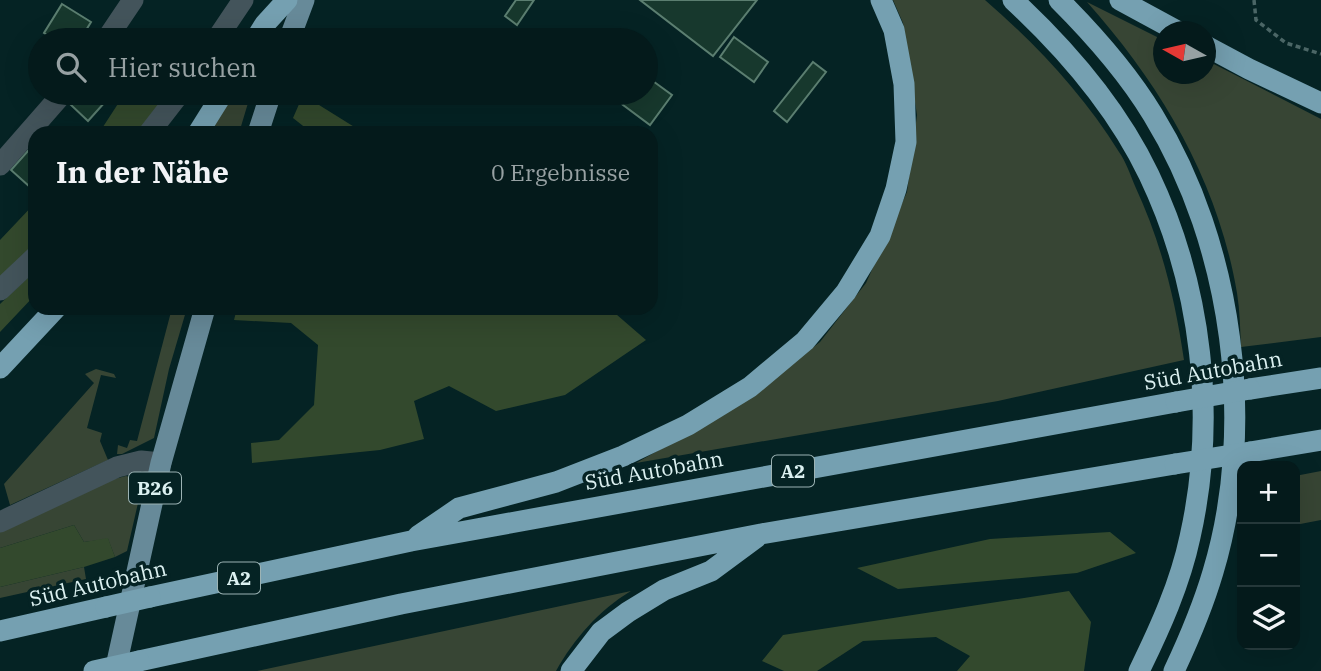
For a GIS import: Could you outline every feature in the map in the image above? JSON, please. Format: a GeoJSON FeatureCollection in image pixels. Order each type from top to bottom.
{"type":"FeatureCollection","features":[{"type":"Feature","properties":{"kind":"highway"},"geometry":{"type":"LineString","coordinates":[[262,28],[287,0]]}},
{"type":"Feature","properties":{"kind":"highway"},"geometry":{"type":"LineString","coordinates":[[411,541],[458,508],[556,482],[623,456],[688,425],[750,387],[805,341],[846,292],[880,236],[896,190],[906,142],[904,84],[894,30],[881,0]]}},
{"type":"Feature","properties":{"kind":"highway"},"geometry":{"type":"LineString","coordinates":[[1013,0],[1069,55],[1112,111],[1149,174],[1172,231],[1189,285],[1199,345],[1203,410],[1200,473],[1190,538],[1175,588],[1139,671]]}},
{"type":"Feature","properties":{"kind":"highway"},"geometry":{"type":"LineString","coordinates":[[1059,0],[1119,66],[1154,115],[1188,184],[1212,251],[1226,315],[1234,387],[1234,440],[1227,511],[1214,571],[1195,626],[1174,671]]}},
{"type":"Feature","properties":{"kind":"highway"},"geometry":{"type":"LineString","coordinates":[[1120,0],[1159,21]]}},
{"type":"Feature","properties":{"kind":"highway"},"geometry":{"type":"LineString","coordinates":[[1216,51],[1321,103]]}},
{"type":"Feature","properties":{"kind":"highway"},"geometry":{"type":"LineString","coordinates":[[202,126],[216,105]]}},
{"type":"Feature","properties":{"kind":"highway"},"geometry":{"type":"LineString","coordinates":[[0,368],[49,315]]}},
{"type":"Feature","properties":{"kind":"highway","name":"Süd Autobahn"},"geometry":{"type":"LineString","coordinates":[[0,631],[411,541],[1321,378]]}},
{"type":"Feature","properties":{"kind":"highway"},"geometry":{"type":"LineString","coordinates":[[93,671],[401,604],[761,534],[1321,440]]}},
{"type":"Feature","properties":{"kind":"highway"},"geometry":{"type":"LineString","coordinates":[[571,671],[601,632],[628,612],[664,590],[711,571],[761,534]]}},
{"type":"Feature","properties":{"kind":"main road"},"geometry":{"type":"LineString","coordinates":[[294,28],[304,0]]}},
{"type":"Feature","properties":{"kind":"main road"},"geometry":{"type":"LineString","coordinates":[[260,126],[267,105]]}},
{"type":"Feature","properties":{"kind":"main road","name":"B26"},"geometry":{"type":"LineString","coordinates":[[115,671],[161,463],[203,315]]}},
{"type":"Feature","properties":{"kind":"street"},"geometry":{"type":"LineString","coordinates":[[114,28],[133,0]]}},
{"type":"Feature","properties":{"kind":"street"},"geometry":{"type":"LineString","coordinates":[[224,28],[243,0]]}},
{"type":"Feature","properties":{"kind":"street"},"geometry":{"type":"LineString","coordinates":[[34,126],[52,105]]}},
{"type":"Feature","properties":{"kind":"street"},"geometry":{"type":"LineString","coordinates":[[154,126],[171,105]]}},
{"type":"Feature","properties":{"kind":"street"},"geometry":{"type":"LineString","coordinates":[[0,165],[28,133]]}},
{"type":"Feature","properties":{"kind":"street"},"geometry":{"type":"LineString","coordinates":[[0,290],[28,264]]}},
{"type":"Feature","properties":{"kind":"street"},"geometry":{"type":"LineString","coordinates":[[0,522],[117,467],[141,461],[161,463]]}},
{"type":"Feature","properties":{"kind":"path"},"geometry":{"type":"LineString","coordinates":[[1254,0],[1256,20],[1286,43],[1321,54]]}},
{"type":"Feature","properties":{"kind":"green space"},"geometry":{"type":"Polygon","coordinates":[[[893,0],[985,0],[1040,52],[1074,90],[1121,156],[1144,207],[1166,271],[1184,360],[998,401],[636,463],[739,405],[820,342],[866,283],[907,192],[917,115],[903,23],[893,0]]]}},
{"type":"Feature","properties":{"kind":"green space"},"geometry":{"type":"Polygon","coordinates":[[[1087,2],[1153,35],[1153,84],[1216,84],[1216,65],[1321,119],[1321,337],[1241,347],[1238,300],[1228,252],[1201,174],[1162,101],[1114,34],[1087,2]]]}},
{"type":"Feature","properties":{"kind":"green space"},"geometry":{"type":"Polygon","coordinates":[[[117,105],[161,105],[146,126],[104,126],[117,105]]]}},
{"type":"Feature","properties":{"kind":"green space"},"geometry":{"type":"Polygon","coordinates":[[[222,105],[247,105],[241,126],[209,126],[222,105]]]}},
{"type":"Feature","properties":{"kind":"green space"},"geometry":{"type":"Polygon","coordinates":[[[299,105],[319,105],[353,126],[303,126],[293,118],[299,105]]]}},
{"type":"Feature","properties":{"kind":"green space"},"geometry":{"type":"Polygon","coordinates":[[[28,210],[28,256],[0,282],[0,240],[28,210]]]}},
{"type":"Feature","properties":{"kind":"green space"},"geometry":{"type":"Polygon","coordinates":[[[28,278],[28,302],[0,332],[0,304],[28,278]]]}},
{"type":"Feature","properties":{"kind":"green space"},"geometry":{"type":"Polygon","coordinates":[[[170,315],[185,315],[169,369],[154,438],[117,454],[118,445],[127,448],[130,440],[137,441],[170,315]]]}},
{"type":"Feature","properties":{"kind":"green space"},"geometry":{"type":"Polygon","coordinates":[[[235,315],[617,315],[646,340],[565,395],[496,411],[449,386],[414,401],[424,439],[380,450],[252,463],[251,443],[279,440],[314,405],[318,345],[291,323],[234,320],[235,315]]]}},
{"type":"Feature","properties":{"kind":"green space"},"geometry":{"type":"Polygon","coordinates":[[[96,369],[114,374],[116,378],[101,375],[87,428],[102,433],[100,441],[108,460],[10,505],[4,484],[94,383],[85,374],[96,369]]]}},
{"type":"Feature","properties":{"kind":"green space"},"geometry":{"type":"Polygon","coordinates":[[[1321,471],[1321,520],[1300,524],[1300,475],[1321,471]]]}},
{"type":"Feature","properties":{"kind":"green space"},"geometry":{"type":"Polygon","coordinates":[[[126,476],[135,478],[141,490],[127,551],[115,557],[108,539],[84,542],[74,525],[0,548],[0,532],[114,479],[126,476]]]}},
{"type":"Feature","properties":{"kind":"green space"},"geometry":{"type":"Polygon","coordinates":[[[74,525],[84,542],[108,538],[115,557],[0,587],[0,548],[74,525]]]}},
{"type":"Feature","properties":{"kind":"green space"},"geometry":{"type":"Polygon","coordinates":[[[1110,532],[1136,553],[1077,573],[898,589],[857,568],[990,539],[1110,532]]]}},
{"type":"Feature","properties":{"kind":"green space"},"geometry":{"type":"Polygon","coordinates":[[[84,567],[86,579],[0,598],[0,587],[84,567]]]}},
{"type":"Feature","properties":{"kind":"green space"},"geometry":{"type":"Polygon","coordinates":[[[631,591],[608,607],[588,626],[556,671],[257,671],[631,591]]]}},
{"type":"Feature","properties":{"kind":"green space"},"geometry":{"type":"Polygon","coordinates":[[[1069,591],[1091,622],[1084,671],[957,671],[970,656],[936,637],[863,641],[817,671],[784,671],[762,661],[783,635],[1069,591]]]}},
{"type":"Feature","properties":{"kind":"building"},"geometry":{"type":"Polygon","coordinates":[[[516,0],[534,0],[517,25],[505,16],[516,0]]]}},
{"type":"Feature","properties":{"kind":"building"},"geometry":{"type":"Polygon","coordinates":[[[640,0],[757,0],[713,56],[640,0]]]}},
{"type":"Feature","properties":{"kind":"building"},"geometry":{"type":"Polygon","coordinates":[[[62,4],[91,22],[87,28],[47,28],[62,4]]]}},
{"type":"Feature","properties":{"kind":"building"},"geometry":{"type":"Polygon","coordinates":[[[734,37],[768,62],[754,82],[720,57],[734,37]]]}},
{"type":"Feature","properties":{"kind":"building"},"geometry":{"type":"Polygon","coordinates":[[[813,62],[826,72],[787,122],[774,111],[813,62]]]}},
{"type":"Feature","properties":{"kind":"building"},"geometry":{"type":"Polygon","coordinates":[[[658,85],[672,95],[650,125],[623,105],[658,105],[658,85]]]}},
{"type":"Feature","properties":{"kind":"building"},"geometry":{"type":"Polygon","coordinates":[[[71,105],[102,105],[88,121],[71,105]]]}},
{"type":"Feature","properties":{"kind":"building"},"geometry":{"type":"Polygon","coordinates":[[[28,151],[28,185],[11,170],[28,151]]]}}]}
